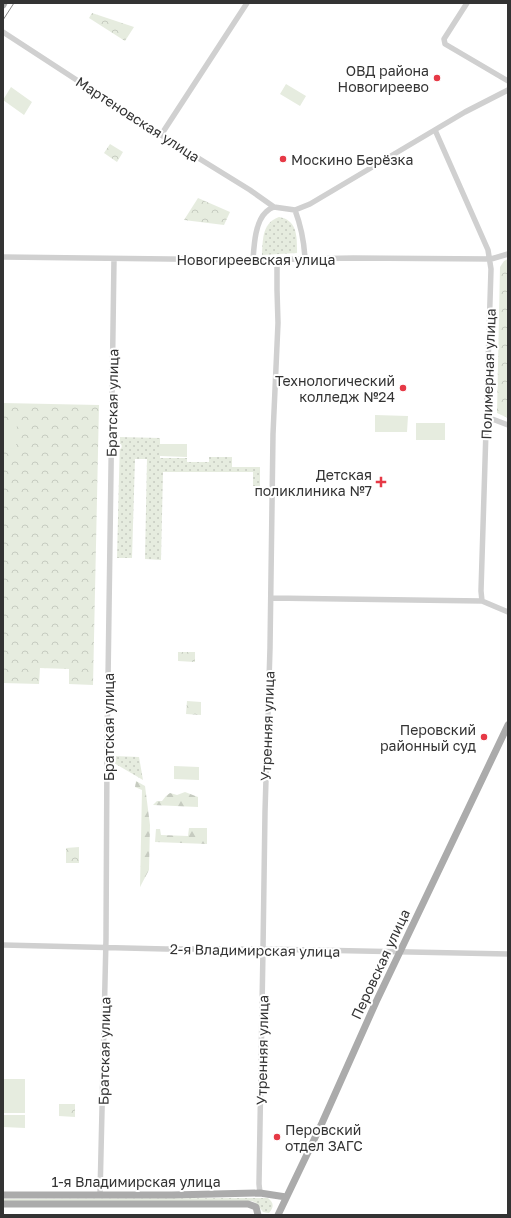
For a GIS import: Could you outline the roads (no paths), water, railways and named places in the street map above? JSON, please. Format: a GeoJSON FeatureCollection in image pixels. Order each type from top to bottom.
{"type":"FeatureCollection","features":[{"type":"Feature","properties":{"kind":"main road","name":"Перовская улица"},"geometry":{"type":"LineString","coordinates":[[279,1213],[322,1123],[376,1002],[508,725]]}},
{"type":"Feature","properties":{"kind":"main road","name":"1-я Владимирская улица"},"geometry":{"type":"LineString","coordinates":[[3,1195],[172,1195],[260,1193],[286,1197]]}},
{"type":"Feature","properties":{"kind":"main road"},"geometry":{"type":"LineString","coordinates":[[269,1194],[277,1199],[279,1213]]}},
{"type":"Feature","properties":{"kind":"main road","name":"1-я Владимирская улица"},"geometry":{"type":"LineString","coordinates":[[3,1204],[248,1204],[256,1207],[258,1214]]}},
{"type":"Feature","properties":{"kind":"street"},"geometry":{"type":"LineString","coordinates":[[161,135],[247,3]]}},
{"type":"Feature","properties":{"kind":"street"},"geometry":{"type":"LineString","coordinates":[[467,3],[444,39],[445,44],[508,81]]}},
{"type":"Feature","properties":{"kind":"street","name":"Мартеновская улица"},"geometry":{"type":"LineString","coordinates":[[3,32],[274,207]]}},
{"type":"Feature","properties":{"kind":"street"},"geometry":{"type":"LineString","coordinates":[[253,260],[256,235],[260,220],[265,212],[274,207],[294,210],[310,204],[465,112],[508,90]]}},
{"type":"Feature","properties":{"kind":"street","name":"Полимерная улица"},"geometry":{"type":"LineString","coordinates":[[435,130],[488,250],[492,269],[481,590],[482,601]]}},
{"type":"Feature","properties":{"kind":"street"},"geometry":{"type":"LineString","coordinates":[[294,210],[302,230],[305,258]]}},
{"type":"Feature","properties":{"kind":"street","name":"Новогиреевская улица"},"geometry":{"type":"LineString","coordinates":[[3,258],[253,260],[305,258],[491,259],[508,254]]}},
{"type":"Feature","properties":{"kind":"street","name":"Братская улица"},"geometry":{"type":"LineString","coordinates":[[100,1195],[106,947],[107,750],[114,259]]}},
{"type":"Feature","properties":{"kind":"street","name":"Утренняя улица"},"geometry":{"type":"LineString","coordinates":[[260,1193],[264,949],[264,812],[271,598],[273,434],[278,323],[277,260]]}},
{"type":"Feature","properties":{"kind":"street"},"geometry":{"type":"LineString","coordinates":[[487,417],[508,425]]}},
{"type":"Feature","properties":{"kind":"street"},"geometry":{"type":"LineString","coordinates":[[271,598],[482,601],[508,612]]}},
{"type":"Feature","properties":{"kind":"street","name":"2-я Владимирская улица"},"geometry":{"type":"LineString","coordinates":[[3,945],[508,954]]}},
{"type":"Feature","properties":{"kind":"tram line"},"geometry":{"type":"LineString","coordinates":[[3,20],[14,3]]}},
{"type":"Feature","properties":{"kind":"place","name":"ОВД района Новогиреево"},"geometry":{"type":"Point","coordinates":[437,78]}},
{"type":"Feature","properties":{"kind":"place","name":"Москино Берёзка"},"geometry":{"type":"Point","coordinates":[283,159]}},
{"type":"Feature","properties":{"kind":"place","name":"Технологический колледж №24"},"geometry":{"type":"Point","coordinates":[403,388]}},
{"type":"Feature","properties":{"kind":"place","name":"Детская поликлиника №7"},"geometry":{"type":"Point","coordinates":[381,482]}},
{"type":"Feature","properties":{"kind":"place","name":"Перовский районный суд"},"geometry":{"type":"Point","coordinates":[484,737]}},
{"type":"Feature","properties":{"kind":"place","name":"Перовский отдел ЗАГС"},"geometry":{"type":"Point","coordinates":[277,1137]}}]}
